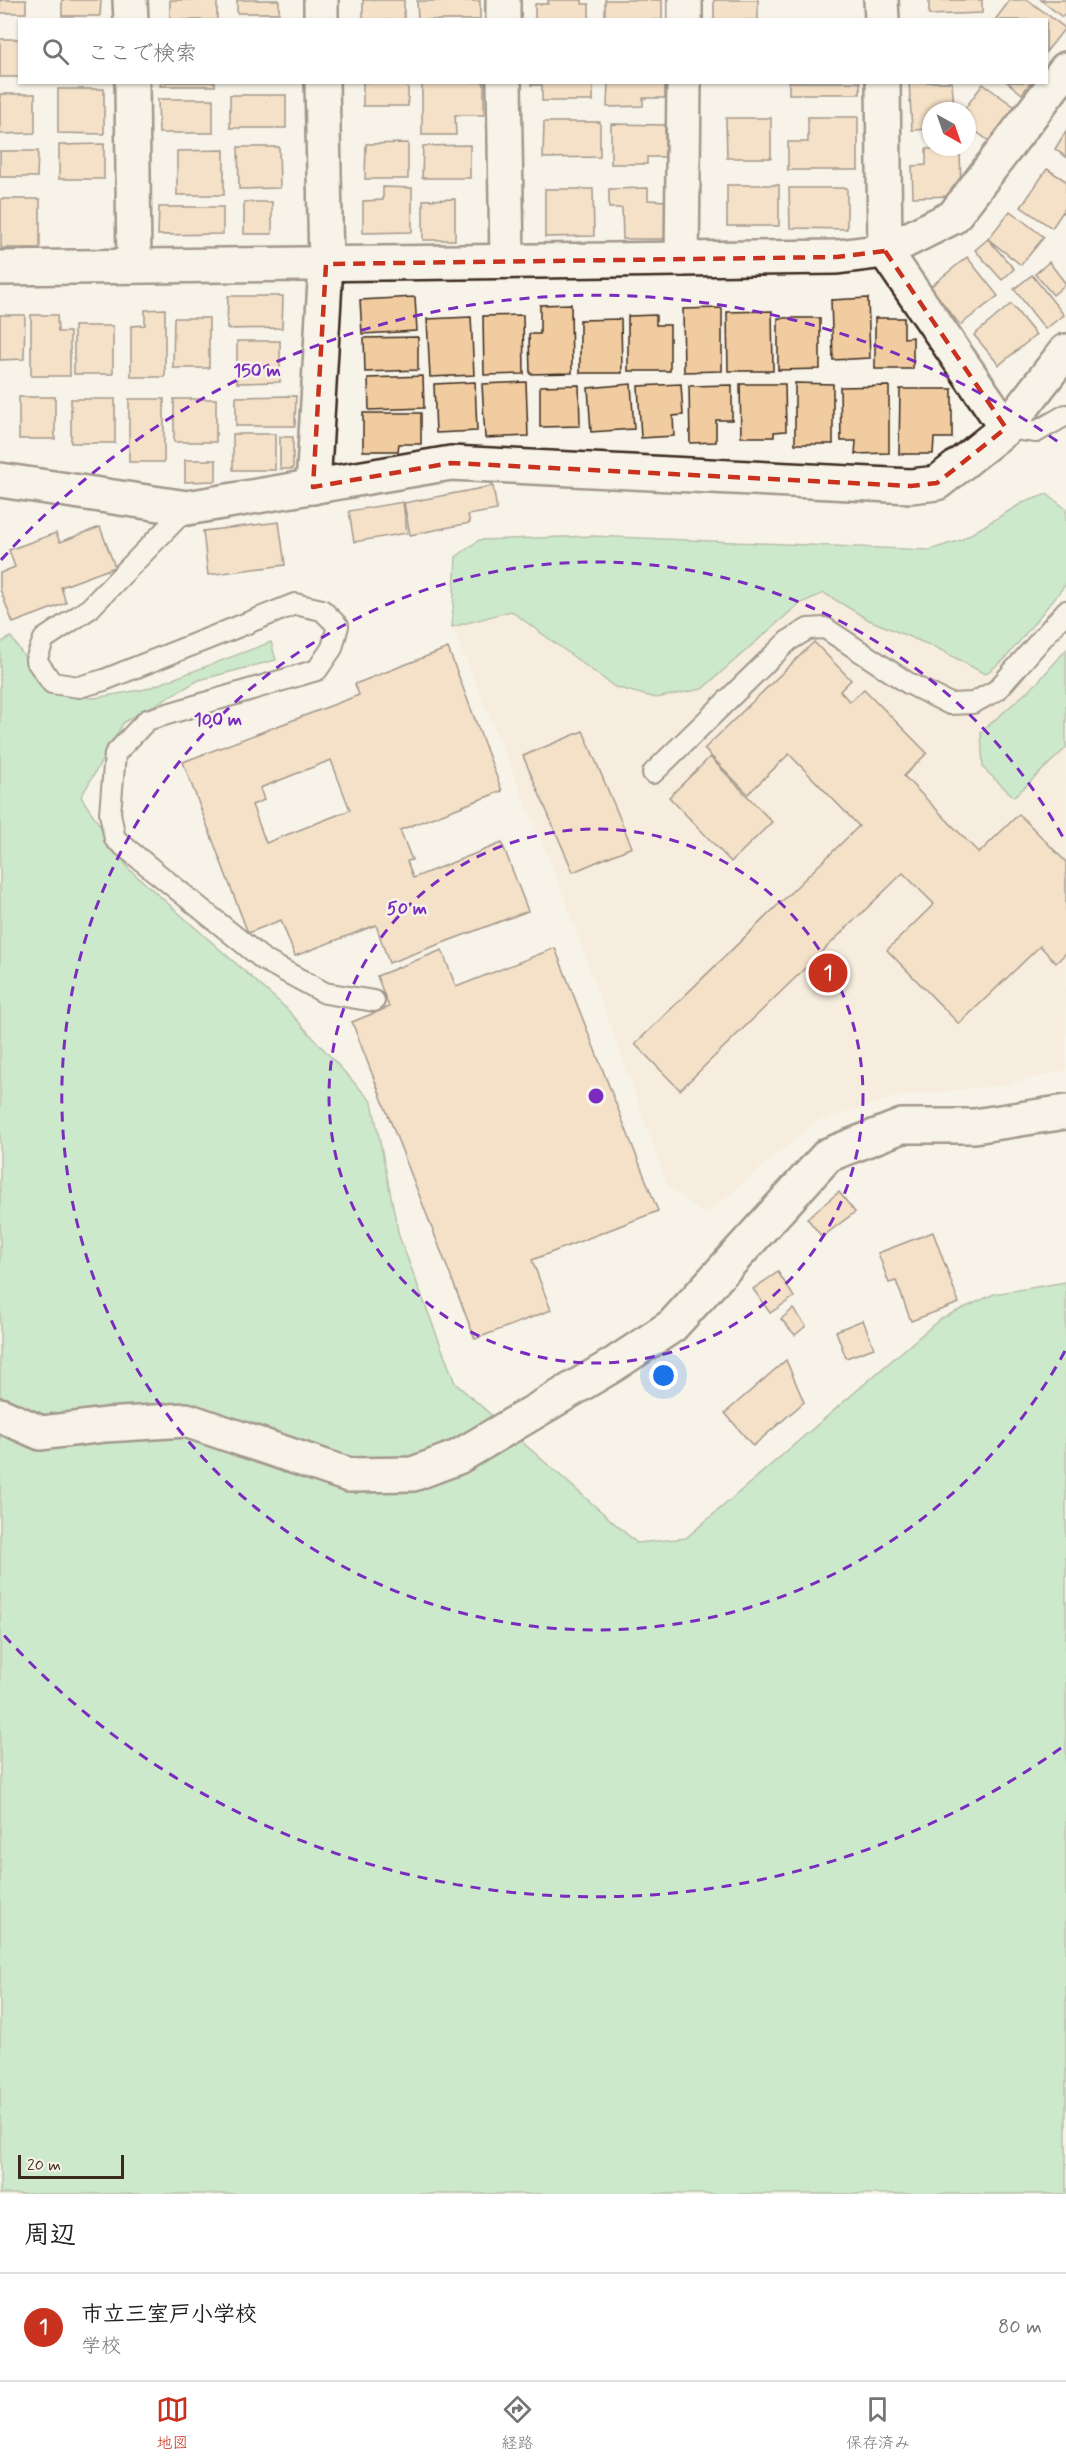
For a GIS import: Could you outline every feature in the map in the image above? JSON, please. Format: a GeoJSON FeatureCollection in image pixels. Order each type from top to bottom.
{"type":"FeatureCollection","features":[{"type":"Feature","properties":{"kind":"street"},"geometry":{"type":"LineString","coordinates":[[130,0],[131,18]]}},
{"type":"Feature","properties":{"kind":"street"},"geometry":{"type":"LineString","coordinates":[[321,0],[321,18]]}},
{"type":"Feature","properties":{"kind":"street"},"geometry":{"type":"LineString","coordinates":[[503,0],[503,18]]}},
{"type":"Feature","properties":{"kind":"street"},"geometry":{"type":"LineString","coordinates":[[685,0],[685,18]]}},
{"type":"Feature","properties":{"kind":"street"},"geometry":{"type":"LineString","coordinates":[[881,0],[882,18]]}},
{"type":"Feature","properties":{"kind":"street"},"geometry":{"type":"LineString","coordinates":[[0,268],[837,257],[885,251],[954,217],[1066,69]]}},
{"type":"Feature","properties":{"kind":"street"},"geometry":{"type":"LineString","coordinates":[[132,84],[134,266]]}},
{"type":"Feature","properties":{"kind":"street"},"geometry":{"type":"LineString","coordinates":[[313,487],[326,264],[322,84]]}},
{"type":"Feature","properties":{"kind":"street"},"geometry":{"type":"LineString","coordinates":[[504,84],[507,261]]}},
{"type":"Feature","properties":{"kind":"street"},"geometry":{"type":"LineString","coordinates":[[682,259],[684,84]]}},
{"type":"Feature","properties":{"kind":"street"},"geometry":{"type":"LineString","coordinates":[[882,84],[885,251],[1006,428]]}},
{"type":"Feature","properties":{"kind":"street"},"geometry":{"type":"LineString","coordinates":[[0,480],[187,508],[451,463],[911,486],[937,483],[1006,428],[1066,351]]}},
{"type":"Feature","properties":{"kind":"street"},"geometry":{"type":"LineString","coordinates":[[0,1415],[41,1433],[105,1425],[186,1420],[348,1475],[412,1474],[458,1457],[614,1365],[672,1326],[828,1155],[902,1126],[974,1126],[1066,1112]]}},
{"type":"Feature","properties":{"kind":"lane"},"geometry":{"type":"LineString","coordinates":[[1006,428],[1036,432],[1066,415]]}},
{"type":"Feature","properties":{"kind":"lane"},"geometry":{"type":"LineString","coordinates":[[187,508],[90,609],[44,639],[36,660],[52,683],[79,687],[104,680],[296,604],[322,610],[338,626],[332,648],[317,670],[147,720],[115,754],[110,813],[115,839],[264,960],[325,993],[374,1001]]}},
{"type":"Feature","properties":{"kind":"lane"},"geometry":{"type":"LineString","coordinates":[[653,773],[788,641],[808,630],[825,628],[908,682],[950,704],[973,703],[997,690],[1066,611]]}},
{"type":"Feature","properties":{"kind":"highlighted area"},"geometry":{"type":"Polygon","coordinates":[[[885,251],[1006,428],[937,483],[911,486],[451,463],[313,487],[326,264],[837,257],[885,251]]]}},
{"type":"Feature","properties":{"kind":"shaded area"},"geometry":{"type":"Polygon","coordinates":[[[824,593],[869,620],[939,649],[985,674],[1005,659],[1036,684],[1066,647],[1066,1070],[1003,1085],[900,1096],[817,1121],[705,1215],[668,1186],[556,876],[452,627],[511,611],[615,687],[702,689],[799,604],[824,593]]]}},
{"type":"Feature","properties":{"kind":"green space"},"geometry":{"type":"Polygon","coordinates":[[[1047,494],[1066,509],[1066,584],[1005,659],[985,674],[939,649],[869,620],[824,593],[799,604],[702,689],[656,698],[615,687],[511,611],[452,627],[456,557],[479,540],[592,536],[929,550],[961,540],[1022,503],[1047,494]]]}},
{"type":"Feature","properties":{"kind":"green space"},"geometry":{"type":"Polygon","coordinates":[[[11,637],[49,693],[94,698],[146,689],[271,642],[276,660],[199,680],[124,722],[81,797],[129,869],[285,1007],[372,1102],[399,1236],[455,1383],[637,1543],[686,1538],[940,1319],[994,1294],[1066,1282],[1066,2194],[0,2194],[0,643],[11,637]]]}},
{"type":"Feature","properties":{"kind":"green space"},"geometry":{"type":"Polygon","coordinates":[[[1066,650],[1066,748],[1014,797],[983,768],[981,732],[1036,684],[1066,650]]]}},
{"type":"Feature","properties":{"kind":"building"},"geometry":{"type":"Polygon","coordinates":[[[0,0],[26,0],[26,13],[0,13],[0,0]]]}},
{"type":"Feature","properties":{"kind":"building"},"geometry":{"type":"Polygon","coordinates":[[[62,0],[101,0],[100,16],[62,16],[62,0]]]}},
{"type":"Feature","properties":{"kind":"building"},"geometry":{"type":"Polygon","coordinates":[[[170,0],[217,0],[217,18],[170,18],[170,0]]]}},
{"type":"Feature","properties":{"kind":"building"},"geometry":{"type":"Polygon","coordinates":[[[237,0],[279,0],[279,13],[237,13],[237,0]]]}},
{"type":"Feature","properties":{"kind":"building"},"geometry":{"type":"Polygon","coordinates":[[[363,0],[404,0],[404,18],[363,18],[363,0]]]}},
{"type":"Feature","properties":{"kind":"building"},"geometry":{"type":"Polygon","coordinates":[[[548,0],[582,0],[582,4],[589,4],[589,18],[535,18],[535,4],[548,4],[548,0]]]}},
{"type":"Feature","properties":{"kind":"building"},"geometry":{"type":"Polygon","coordinates":[[[605,0],[662,0],[662,18],[605,18],[605,0]]]}},
{"type":"Feature","properties":{"kind":"building"},"geometry":{"type":"Polygon","coordinates":[[[714,0],[758,0],[758,18],[714,18],[714,0]]]}},
{"type":"Feature","properties":{"kind":"building"},"geometry":{"type":"Polygon","coordinates":[[[929,0],[982,0],[982,13],[929,15],[929,0]]]}},
{"type":"Feature","properties":{"kind":"building"},"geometry":{"type":"Polygon","coordinates":[[[1010,0],[1028,0],[1065,28],[1048,49],[1048,18],[996,18],[1010,0]]]}},
{"type":"Feature","properties":{"kind":"building"},"geometry":{"type":"Polygon","coordinates":[[[1041,0],[1066,0],[1066,12],[1062,17],[1041,0]]]}},
{"type":"Feature","properties":{"kind":"building"},"geometry":{"type":"Polygon","coordinates":[[[417,1],[480,1],[480,18],[418,18],[417,1]]]}},
{"type":"Feature","properties":{"kind":"building"},"geometry":{"type":"Polygon","coordinates":[[[0,39],[18,39],[18,77],[0,77],[0,39]]]}},
{"type":"Feature","properties":{"kind":"building"},"geometry":{"type":"Polygon","coordinates":[[[160,84],[215,84],[215,86],[160,86],[160,84]]]}},
{"type":"Feature","properties":{"kind":"building"},"geometry":{"type":"Polygon","coordinates":[[[363,84],[408,84],[408,106],[363,106],[363,84]]]}},
{"type":"Feature","properties":{"kind":"building"},"geometry":{"type":"Polygon","coordinates":[[[422,84],[484,84],[484,115],[455,115],[456,135],[422,135],[422,84]]]}},
{"type":"Feature","properties":{"kind":"building"},"geometry":{"type":"Polygon","coordinates":[[[593,84],[593,101],[542,101],[542,85],[531,85],[593,84]]]}},
{"type":"Feature","properties":{"kind":"building"},"geometry":{"type":"Polygon","coordinates":[[[608,84],[665,84],[665,98],[643,98],[643,106],[607,107],[608,84]]]}},
{"type":"Feature","properties":{"kind":"building"},"geometry":{"type":"Polygon","coordinates":[[[789,84],[860,84],[860,94],[789,94],[789,84]]]}},
{"type":"Feature","properties":{"kind":"building"},"geometry":{"type":"Polygon","coordinates":[[[909,84],[952,84],[953,102],[922,102],[922,129],[912,130],[909,84]]]}},
{"type":"Feature","properties":{"kind":"building"},"geometry":{"type":"Polygon","coordinates":[[[983,84],[1015,107],[989,141],[976,132],[976,102],[970,102],[983,84]]]}},
{"type":"Feature","properties":{"kind":"building"},"geometry":{"type":"Polygon","coordinates":[[[1010,84],[1030,84],[1022,94],[1010,84]]]}},
{"type":"Feature","properties":{"kind":"building"},"geometry":{"type":"Polygon","coordinates":[[[58,89],[104,89],[104,134],[58,133],[58,89]]]}},
{"type":"Feature","properties":{"kind":"building"},"geometry":{"type":"Polygon","coordinates":[[[0,94],[35,94],[35,133],[0,134],[0,94]]]}},
{"type":"Feature","properties":{"kind":"building"},"geometry":{"type":"Polygon","coordinates":[[[230,95],[286,95],[286,128],[230,128],[230,95]]]}},
{"type":"Feature","properties":{"kind":"building"},"geometry":{"type":"Polygon","coordinates":[[[158,99],[213,99],[213,133],[159,133],[158,99]]]}},
{"type":"Feature","properties":{"kind":"building"},"geometry":{"type":"Polygon","coordinates":[[[808,117],[858,117],[858,170],[788,170],[788,142],[808,142],[808,117]]]}},
{"type":"Feature","properties":{"kind":"building"},"geometry":{"type":"Polygon","coordinates":[[[726,118],[771,118],[771,158],[727,158],[726,118]]]}},
{"type":"Feature","properties":{"kind":"building"},"geometry":{"type":"Polygon","coordinates":[[[544,122],[600,122],[600,157],[543,158],[544,122]]]}},
{"type":"Feature","properties":{"kind":"building"},"geometry":{"type":"Polygon","coordinates":[[[611,124],[665,125],[665,157],[647,157],[647,164],[611,164],[611,124]]]}},
{"type":"Feature","properties":{"kind":"building"},"geometry":{"type":"Polygon","coordinates":[[[1066,131],[1066,157],[1055,149],[1066,131]]]}},
{"type":"Feature","properties":{"kind":"building"},"geometry":{"type":"Polygon","coordinates":[[[408,143],[408,179],[365,179],[366,144],[408,143]]]}},
{"type":"Feature","properties":{"kind":"building"},"geometry":{"type":"Polygon","coordinates":[[[104,144],[104,179],[59,179],[59,145],[104,144]]]}},
{"type":"Feature","properties":{"kind":"building"},"geometry":{"type":"Polygon","coordinates":[[[470,145],[470,178],[422,178],[423,146],[470,145]]]}},
{"type":"Feature","properties":{"kind":"building"},"geometry":{"type":"Polygon","coordinates":[[[238,147],[279,147],[280,188],[239,189],[238,147]]]}},
{"type":"Feature","properties":{"kind":"building"},"geometry":{"type":"Polygon","coordinates":[[[224,150],[224,195],[177,195],[177,151],[224,150]]]}},
{"type":"Feature","properties":{"kind":"building"},"geometry":{"type":"Polygon","coordinates":[[[0,151],[38,151],[37,177],[0,177],[0,151]]]}},
{"type":"Feature","properties":{"kind":"building"},"geometry":{"type":"Polygon","coordinates":[[[926,156],[960,156],[961,196],[913,197],[912,166],[926,165],[926,156]]]}},
{"type":"Feature","properties":{"kind":"building"},"geometry":{"type":"Polygon","coordinates":[[[1047,169],[1066,181],[1066,207],[1052,228],[1021,207],[1047,169]]]}},
{"type":"Feature","properties":{"kind":"building"},"geometry":{"type":"Polygon","coordinates":[[[727,185],[779,185],[779,226],[727,226],[727,185]]]}},
{"type":"Feature","properties":{"kind":"building"},"geometry":{"type":"Polygon","coordinates":[[[383,187],[412,188],[412,232],[363,233],[363,201],[383,200],[383,187]]]}},
{"type":"Feature","properties":{"kind":"building"},"geometry":{"type":"Polygon","coordinates":[[[648,188],[648,200],[667,201],[667,239],[623,239],[622,208],[609,208],[609,189],[648,188]]]}},
{"type":"Feature","properties":{"kind":"building"},"geometry":{"type":"Polygon","coordinates":[[[789,188],[847,188],[847,229],[790,228],[789,188]]]}},
{"type":"Feature","properties":{"kind":"building"},"geometry":{"type":"Polygon","coordinates":[[[545,189],[593,189],[594,236],[545,237],[545,189]]]}},
{"type":"Feature","properties":{"kind":"building"},"geometry":{"type":"Polygon","coordinates":[[[1,199],[40,199],[40,248],[1,248],[1,199]]]}},
{"type":"Feature","properties":{"kind":"building"},"geometry":{"type":"Polygon","coordinates":[[[455,199],[455,240],[423,240],[423,200],[455,199]]]}},
{"type":"Feature","properties":{"kind":"building"},"geometry":{"type":"Polygon","coordinates":[[[244,202],[272,202],[272,234],[244,234],[244,202]]]}},
{"type":"Feature","properties":{"kind":"building"},"geometry":{"type":"Polygon","coordinates":[[[159,207],[223,207],[223,234],[158,235],[159,207]]]}},
{"type":"Feature","properties":{"kind":"building"},"geometry":{"type":"Polygon","coordinates":[[[1010,211],[1044,237],[1021,265],[988,239],[1010,211]]]}},
{"type":"Feature","properties":{"kind":"building"},"geometry":{"type":"Polygon","coordinates":[[[988,239],[1014,269],[1002,280],[975,250],[988,239]]]}},
{"type":"Feature","properties":{"kind":"building"},"geometry":{"type":"Polygon","coordinates":[[[967,257],[998,296],[960,325],[930,287],[967,257]]]}},
{"type":"Feature","properties":{"kind":"building"},"geometry":{"type":"Polygon","coordinates":[[[1049,262],[1066,284],[1053,295],[1035,274],[1049,262]]]}},
{"type":"Feature","properties":{"kind":"building"},"geometry":{"type":"Polygon","coordinates":[[[1032,275],[1064,315],[1045,329],[1014,289],[1032,275]]]}},
{"type":"Feature","properties":{"kind":"building"},"geometry":{"type":"Polygon","coordinates":[[[228,296],[283,296],[282,328],[227,329],[228,296]]]}},
{"type":"Feature","properties":{"kind":"building"},"geometry":{"type":"Polygon","coordinates":[[[415,297],[417,331],[362,334],[360,300],[415,297]]]}},
{"type":"Feature","properties":{"kind":"building"},"geometry":{"type":"Polygon","coordinates":[[[868,298],[870,358],[833,360],[831,300],[868,298]]]}},
{"type":"Feature","properties":{"kind":"building"},"geometry":{"type":"Polygon","coordinates":[[[571,304],[572,373],[530,374],[529,334],[540,334],[540,305],[571,304]]]}},
{"type":"Feature","properties":{"kind":"building"},"geometry":{"type":"Polygon","coordinates":[[[1011,304],[1036,335],[999,365],[974,335],[1011,304]]]}},
{"type":"Feature","properties":{"kind":"building"},"geometry":{"type":"Polygon","coordinates":[[[722,308],[722,371],[684,372],[683,309],[722,308]]]}},
{"type":"Feature","properties":{"kind":"building"},"geometry":{"type":"Polygon","coordinates":[[[165,309],[165,377],[131,377],[131,326],[145,325],[145,310],[165,309]]]}},
{"type":"Feature","properties":{"kind":"building"},"geometry":{"type":"Polygon","coordinates":[[[772,311],[773,371],[728,371],[727,312],[772,311]]]}},
{"type":"Feature","properties":{"kind":"building"},"geometry":{"type":"Polygon","coordinates":[[[0,315],[25,315],[24,359],[0,360],[0,315]]]}},
{"type":"Feature","properties":{"kind":"building"},"geometry":{"type":"Polygon","coordinates":[[[31,315],[57,315],[58,332],[70,332],[70,376],[31,376],[31,315]]]}},
{"type":"Feature","properties":{"kind":"building"},"geometry":{"type":"Polygon","coordinates":[[[523,315],[524,374],[484,375],[483,316],[523,315]]]}},
{"type":"Feature","properties":{"kind":"building"},"geometry":{"type":"Polygon","coordinates":[[[656,315],[656,325],[670,325],[670,371],[628,371],[628,316],[656,315]]]}},
{"type":"Feature","properties":{"kind":"building"},"geometry":{"type":"Polygon","coordinates":[[[471,317],[474,375],[430,377],[427,319],[471,317]]]}},
{"type":"Feature","properties":{"kind":"building"},"geometry":{"type":"Polygon","coordinates":[[[174,318],[209,318],[209,368],[173,368],[174,318]]]}},
{"type":"Feature","properties":{"kind":"building"},"geometry":{"type":"Polygon","coordinates":[[[778,318],[820,318],[820,369],[778,370],[778,318]]]}},
{"type":"Feature","properties":{"kind":"building"},"geometry":{"type":"Polygon","coordinates":[[[875,318],[904,318],[904,338],[913,337],[913,369],[875,369],[875,318]]]}},
{"type":"Feature","properties":{"kind":"building"},"geometry":{"type":"Polygon","coordinates":[[[621,319],[622,373],[580,373],[580,320],[621,319]]]}},
{"type":"Feature","properties":{"kind":"building"},"geometry":{"type":"Polygon","coordinates":[[[74,326],[113,326],[113,374],[74,374],[74,326]]]}},
{"type":"Feature","properties":{"kind":"building"},"geometry":{"type":"Polygon","coordinates":[[[418,337],[418,370],[365,372],[364,338],[418,337]]]}},
{"type":"Feature","properties":{"kind":"building"},"geometry":{"type":"Polygon","coordinates":[[[237,341],[280,341],[280,382],[237,383],[237,341]]]}},
{"type":"Feature","properties":{"kind":"building"},"geometry":{"type":"Polygon","coordinates":[[[423,376],[424,408],[369,410],[368,378],[423,376]]]}},
{"type":"Feature","properties":{"kind":"building"},"geometry":{"type":"Polygon","coordinates":[[[475,382],[477,431],[436,433],[434,384],[475,382]]]}},
{"type":"Feature","properties":{"kind":"building"},"geometry":{"type":"Polygon","coordinates":[[[526,382],[528,436],[485,438],[482,384],[526,382]]]}},
{"type":"Feature","properties":{"kind":"building"},"geometry":{"type":"Polygon","coordinates":[[[795,383],[833,384],[833,444],[795,444],[795,383]]]}},
{"type":"Feature","properties":{"kind":"building"},"geometry":{"type":"Polygon","coordinates":[[[631,384],[634,429],[591,432],[588,388],[631,384]]]}},
{"type":"Feature","properties":{"kind":"building"},"geometry":{"type":"Polygon","coordinates":[[[681,384],[683,415],[673,416],[674,436],[641,438],[638,386],[681,384]]]}},
{"type":"Feature","properties":{"kind":"building"},"geometry":{"type":"Polygon","coordinates":[[[740,384],[785,384],[786,431],[774,432],[774,437],[741,437],[740,384]]]}},
{"type":"Feature","properties":{"kind":"building"},"geometry":{"type":"Polygon","coordinates":[[[579,385],[580,426],[540,427],[540,386],[579,385]]]}},
{"type":"Feature","properties":{"kind":"building"},"geometry":{"type":"Polygon","coordinates":[[[732,385],[732,420],[716,420],[716,442],[690,443],[689,386],[732,385]]]}},
{"type":"Feature","properties":{"kind":"building"},"geometry":{"type":"Polygon","coordinates":[[[889,386],[889,453],[855,454],[856,441],[841,441],[840,387],[889,386]]]}},
{"type":"Feature","properties":{"kind":"building"},"geometry":{"type":"Polygon","coordinates":[[[900,389],[952,389],[952,438],[934,438],[933,454],[899,454],[900,389]]]}},
{"type":"Feature","properties":{"kind":"building"},"geometry":{"type":"Polygon","coordinates":[[[296,396],[295,426],[236,426],[236,397],[296,396]]]}},
{"type":"Feature","properties":{"kind":"building"},"geometry":{"type":"Polygon","coordinates":[[[19,397],[55,397],[55,439],[19,439],[19,397]]]}},
{"type":"Feature","properties":{"kind":"building"},"geometry":{"type":"Polygon","coordinates":[[[71,399],[115,399],[115,443],[71,443],[71,399]]]}},
{"type":"Feature","properties":{"kind":"building"},"geometry":{"type":"Polygon","coordinates":[[[129,399],[164,399],[164,462],[129,462],[129,399]]]}},
{"type":"Feature","properties":{"kind":"building"},"geometry":{"type":"Polygon","coordinates":[[[174,399],[216,399],[216,442],[174,442],[174,399]]]}},
{"type":"Feature","properties":{"kind":"building"},"geometry":{"type":"Polygon","coordinates":[[[363,413],[421,413],[421,444],[399,444],[398,451],[363,451],[363,413]]]}},
{"type":"Feature","properties":{"kind":"building"},"geometry":{"type":"Polygon","coordinates":[[[233,434],[275,434],[275,470],[233,470],[233,434]]]}},
{"type":"Feature","properties":{"kind":"building"},"geometry":{"type":"Polygon","coordinates":[[[280,437],[293,437],[293,469],[280,469],[280,437]]]}},
{"type":"Feature","properties":{"kind":"building"},"geometry":{"type":"Polygon","coordinates":[[[185,460],[216,460],[216,481],[185,482],[185,460]]]}},
{"type":"Feature","properties":{"kind":"building"},"geometry":{"type":"Polygon","coordinates":[[[493,486],[497,510],[468,515],[470,523],[410,535],[404,503],[493,486]]]}},
{"type":"Feature","properties":{"kind":"building"},"geometry":{"type":"Polygon","coordinates":[[[403,502],[407,533],[354,542],[349,511],[403,502]]]}},
{"type":"Feature","properties":{"kind":"building"},"geometry":{"type":"Polygon","coordinates":[[[279,522],[285,565],[208,575],[203,531],[279,522]]]}},
{"type":"Feature","properties":{"kind":"building"},"geometry":{"type":"Polygon","coordinates":[[[100,527],[115,567],[61,587],[66,603],[13,623],[0,589],[0,573],[15,567],[9,550],[56,533],[60,542],[100,527]]]}},
{"type":"Feature","properties":{"kind":"building"},"geometry":{"type":"Polygon","coordinates":[[[814,642],[851,680],[840,691],[850,702],[864,689],[927,753],[904,776],[979,853],[1019,814],[1066,862],[1066,953],[1056,963],[1040,946],[959,1024],[887,950],[934,904],[903,873],[680,1090],[635,1044],[859,826],[789,754],[748,794],[704,749],[814,642]]]}},
{"type":"Feature","properties":{"kind":"building"},"geometry":{"type":"Polygon","coordinates":[[[448,648],[502,791],[400,830],[412,860],[407,861],[413,878],[502,843],[528,911],[389,963],[376,925],[295,956],[281,920],[248,933],[183,762],[359,695],[355,684],[448,648]],[[331,760],[260,788],[264,800],[252,805],[266,843],[350,810],[331,760]]]}},
{"type":"Feature","properties":{"kind":"building"},"geometry":{"type":"Polygon","coordinates":[[[583,731],[632,847],[573,872],[523,756],[583,731]]]}},
{"type":"Feature","properties":{"kind":"building"},"geometry":{"type":"Polygon","coordinates":[[[710,757],[772,822],[731,862],[669,797],[710,757]]]}},
{"type":"Feature","properties":{"kind":"building"},"geometry":{"type":"Polygon","coordinates":[[[555,948],[658,1211],[532,1260],[551,1310],[475,1339],[352,1022],[389,1007],[377,976],[442,950],[456,987],[555,948]]]}},
{"type":"Feature","properties":{"kind":"building"},"geometry":{"type":"Polygon","coordinates":[[[839,1192],[855,1212],[822,1237],[807,1218],[839,1192]]]}},
{"type":"Feature","properties":{"kind":"building"},"geometry":{"type":"Polygon","coordinates":[[[933,1232],[959,1303],[911,1321],[896,1281],[889,1283],[878,1253],[933,1232]]]}},
{"type":"Feature","properties":{"kind":"building"},"geometry":{"type":"Polygon","coordinates":[[[778,1272],[794,1297],[770,1313],[753,1289],[778,1272]]]}},
{"type":"Feature","properties":{"kind":"building"},"geometry":{"type":"Polygon","coordinates":[[[793,1309],[806,1326],[795,1335],[781,1319],[793,1309]]]}},
{"type":"Feature","properties":{"kind":"building"},"geometry":{"type":"Polygon","coordinates":[[[863,1320],[874,1348],[846,1358],[836,1331],[863,1320]]]}},
{"type":"Feature","properties":{"kind":"building"},"geometry":{"type":"Polygon","coordinates":[[[786,1360],[804,1402],[753,1446],[725,1413],[786,1360]]]}},
{"type":"Feature","properties":{"kind":"place","name":"市立三室戸小学校"},"geometry":{"type":"Point","coordinates":[828,973]}}]}
